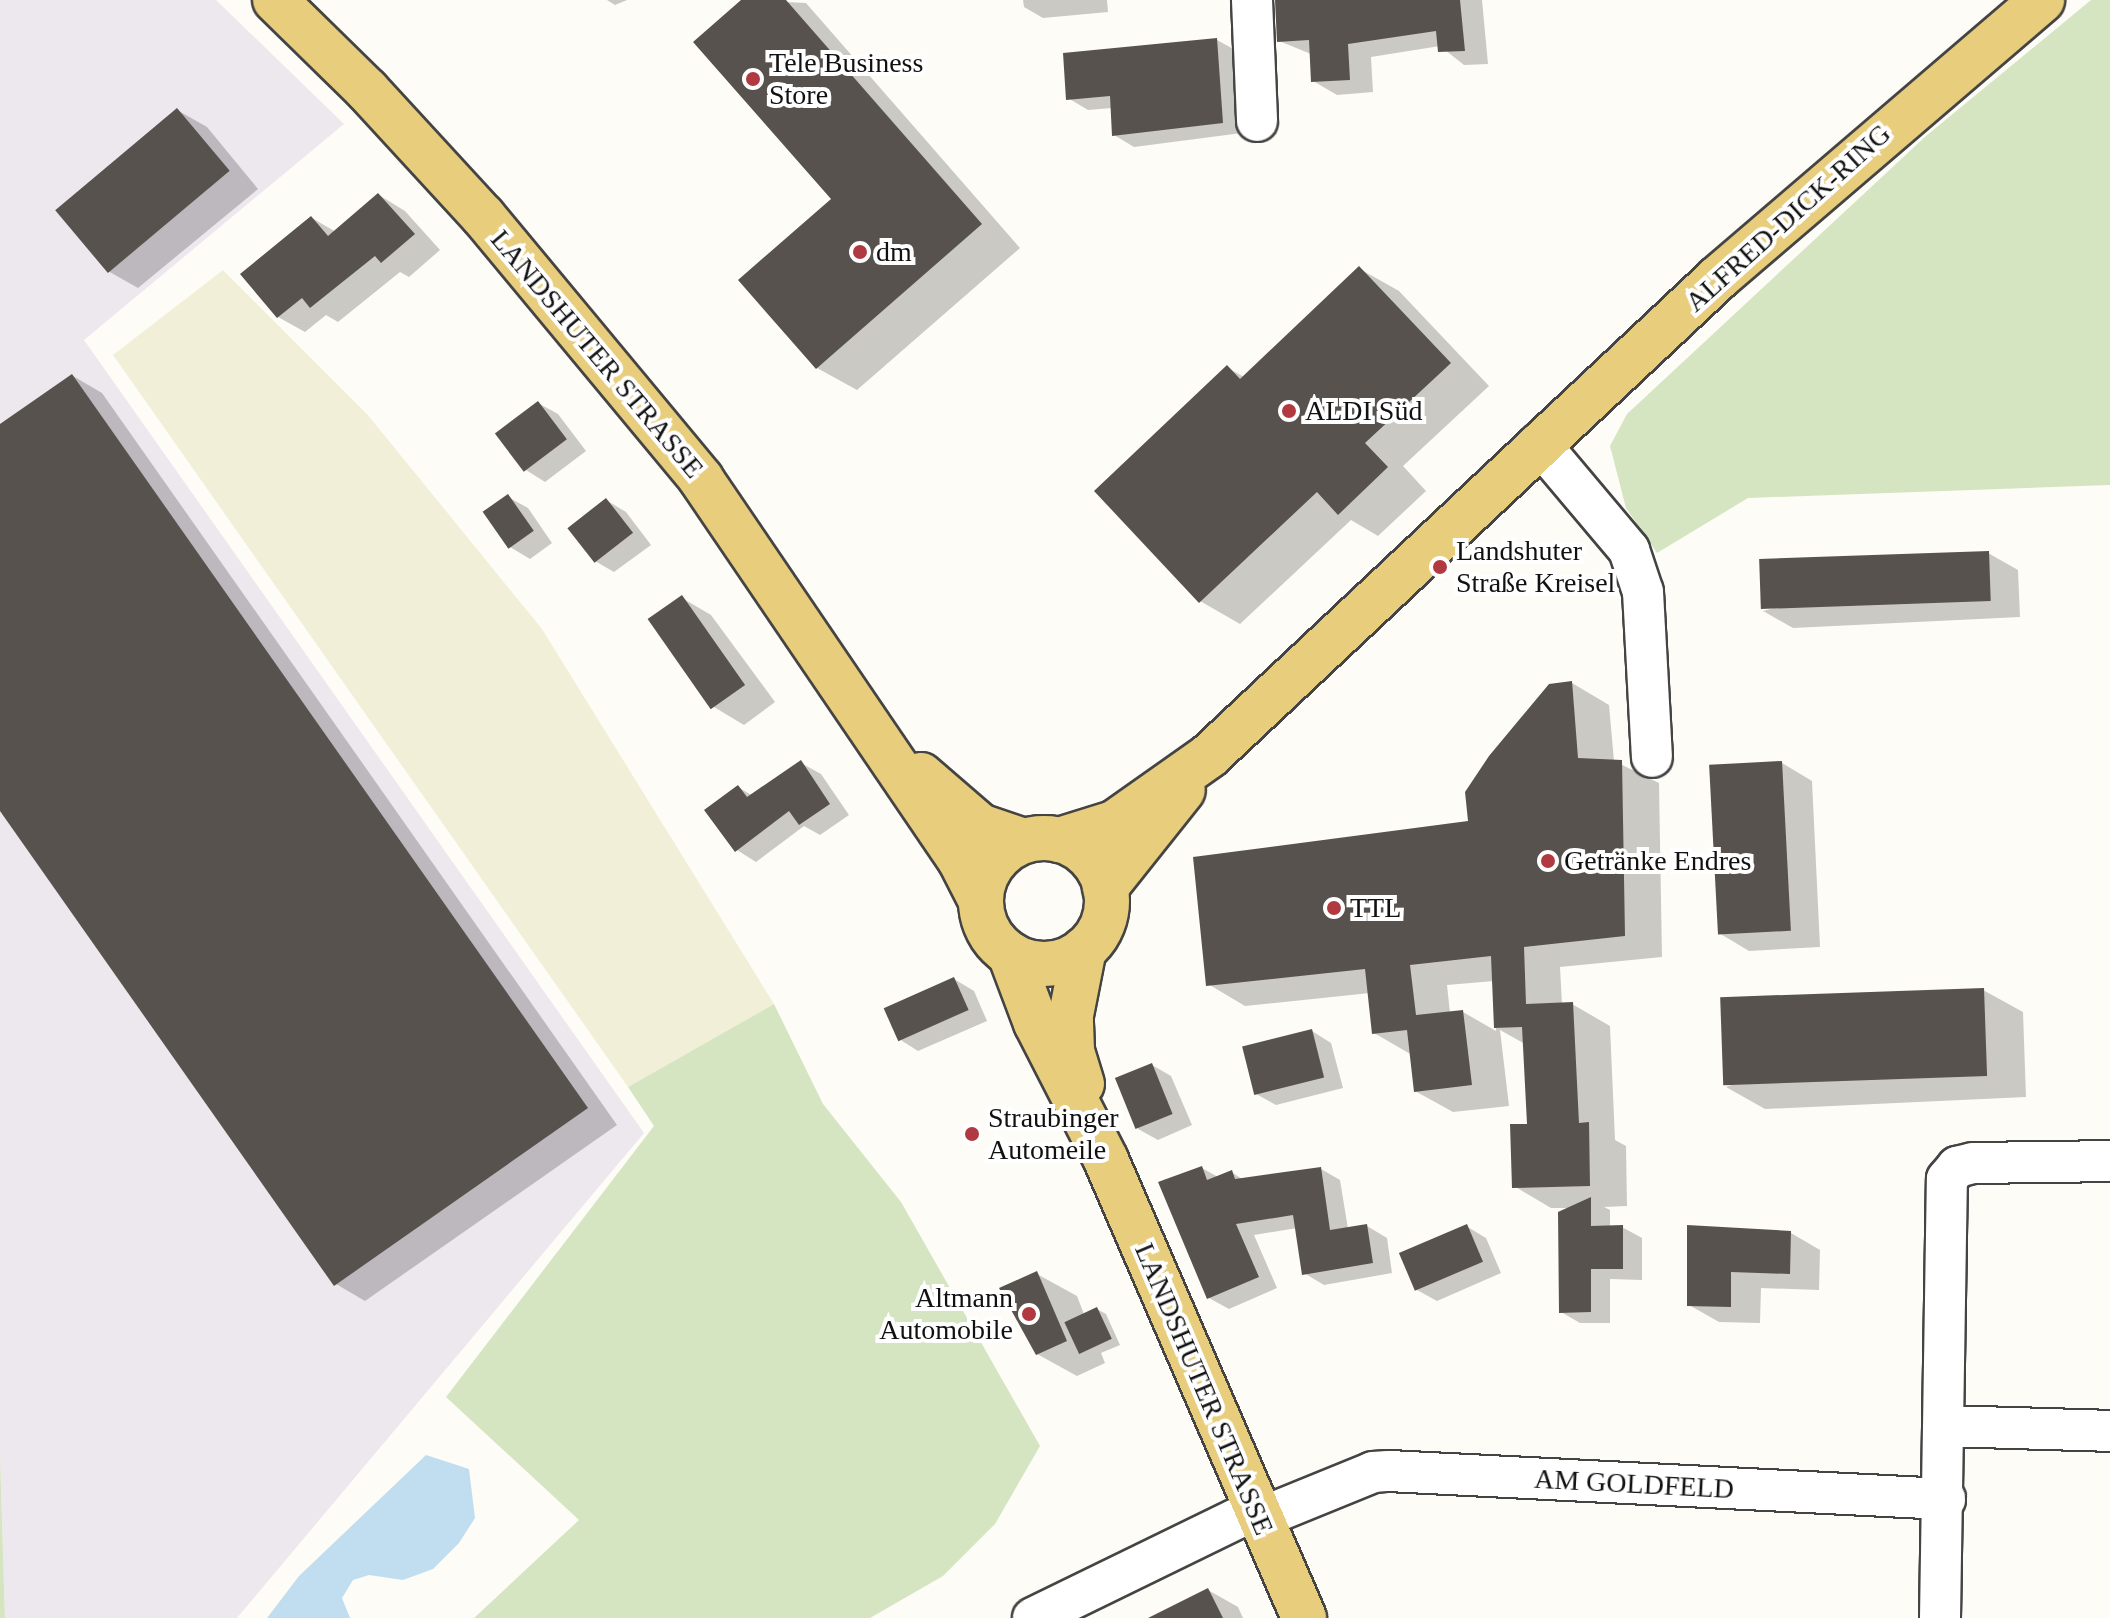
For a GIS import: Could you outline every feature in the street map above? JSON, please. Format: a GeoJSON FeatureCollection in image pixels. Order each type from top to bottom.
{"type":"FeatureCollection","features":[{"type":"Feature","properties":{"kind":"main road","name":"LANDSHUTER STRASSE"},"geometry":{"type":"LineString","coordinates":[[275,0],[367,90],[584,332],[710,491],[959,858],[981,901]]}},
{"type":"Feature","properties":{"kind":"main road","name":"ALFRED-DICK-RING"},"geometry":{"type":"LineString","coordinates":[[1105,888],[1209,756],[1539,443],[1754,247],[2042,0]]}},
{"type":"Feature","properties":{"kind":"main road","name":"LANDSHUTER STRASSE"},"geometry":{"type":"LineString","coordinates":[[880,739],[980,826],[1042,840]]}},
{"type":"Feature","properties":{"kind":"main road","name":"ALFRED-DICK-RING"},"geometry":{"type":"LineString","coordinates":[[1042,840],[1114,823],[1209,756]]}},
{"type":"Feature","properties":{"kind":"main road"},"geometry":{"type":"LineString","coordinates":[[1042,840],[1089,857],[1105,888],[1103,922],[1084,949],[1047,963],[1010,954],[994,940],[981,901],[992,864],[1042,840]]}},
{"type":"Feature","properties":{"kind":"main road","name":"LANDSHUTER STRASSE"},"geometry":{"type":"LineString","coordinates":[[1084,949],[1071,1015],[1072,1051],[1106,1160]]}},
{"type":"Feature","properties":{"kind":"main road","name":"LANDSHUTER STRASSE"},"geometry":{"type":"LineString","coordinates":[[1010,954],[1036,1023],[1106,1160],[1256,1514],[1304,1618]]}},
{"type":"Feature","properties":{"kind":"street"},"geometry":{"type":"LineString","coordinates":[[1252,0],[1257,121]]}},
{"type":"Feature","properties":{"kind":"street"},"geometry":{"type":"LineString","coordinates":[[1539,443],[1629,550],[1643,592],[1652,757]]}},
{"type":"Feature","properties":{"kind":"street"},"geometry":{"type":"LineString","coordinates":[[1940,1618],[1945,1499],[1947,1179],[1957,1167],[1973,1163],[2110,1161]]}},
{"type":"Feature","properties":{"kind":"street"},"geometry":{"type":"LineString","coordinates":[[1945,1426],[2110,1431]]}},
{"type":"Feature","properties":{"kind":"street","name":"AM GOLDFELD"},"geometry":{"type":"LineString","coordinates":[[1033,1618],[1256,1514],[1373,1472],[1945,1499]]}},
{"type":"Feature","properties":{"kind":"shaded area"},"geometry":{"type":"Polygon","coordinates":[[[0,0],[216,0],[344,124],[84,340],[644,1133],[237,1618],[5,1618],[0,1453],[0,0]]]}},
{"type":"Feature","properties":{"kind":"shaded area"},"geometry":{"type":"Polygon","coordinates":[[[223,270],[367,414],[542,629],[774,1004],[628,1087],[113,355],[223,270]]]}},
{"type":"Feature","properties":{"kind":"green space"},"geometry":{"type":"Polygon","coordinates":[[[2091,0],[2110,0],[2110,485],[1748,498],[1657,553],[1626,508],[1610,446],[1627,414],[1926,136],[2091,0]]]}},
{"type":"Feature","properties":{"kind":"green space"},"geometry":{"type":"Polygon","coordinates":[[[774,1004],[823,1104],[901,1202],[1040,1446],[995,1524],[943,1576],[870,1618],[474,1618],[579,1520],[446,1397],[654,1126],[628,1087],[774,1004]]]}},
{"type":"Feature","properties":{"kind":"green space"},"geometry":{"type":"Polygon","coordinates":[[[0,1453],[5,1618],[0,1618],[0,1453]]]}},
{"type":"Feature","properties":{"kind":"water"},"geometry":{"type":"Polygon","coordinates":[[[426,1455],[469,1469],[475,1518],[459,1543],[433,1569],[403,1580],[369,1575],[353,1580],[342,1598],[350,1618],[267,1618],[299,1576],[426,1455]]]}},
{"type":"Feature","properties":{"kind":"building"},"geometry":{"type":"Polygon","coordinates":[[[741,0],[786,0],[982,224],[816,369],[738,280],[831,199],[693,42],[741,0]]]}},
{"type":"Feature","properties":{"kind":"building"},"geometry":{"type":"Polygon","coordinates":[[[1275,0],[1460,0],[1465,51],[1438,52],[1436,31],[1348,44],[1350,80],[1311,82],[1309,40],[1277,42],[1275,0]]]}},
{"type":"Feature","properties":{"kind":"building"},"geometry":{"type":"Polygon","coordinates":[[[1217,38],[1223,123],[1112,136],[1110,96],[1066,100],[1063,53],[1217,38]]]}},
{"type":"Feature","properties":{"kind":"building"},"geometry":{"type":"Polygon","coordinates":[[[177,108],[230,171],[108,273],[55,210],[177,108]]]}},
{"type":"Feature","properties":{"kind":"building"},"geometry":{"type":"Polygon","coordinates":[[[378,193],[415,234],[381,263],[375,256],[310,308],[302,298],[277,318],[240,274],[311,216],[328,236],[378,193]]]}},
{"type":"Feature","properties":{"kind":"building","name":"ALDI Süd"},"geometry":{"type":"Polygon","coordinates":[[[1359,266],[1451,363],[1365,443],[1388,467],[1338,515],[1317,492],[1199,603],[1094,491],[1227,365],[1240,379],[1359,266]]]}},
{"type":"Feature","properties":{"kind":"building"},"geometry":{"type":"Polygon","coordinates":[[[72,374],[588,1108],[334,1286],[0,811],[0,424],[72,374]]]}},
{"type":"Feature","properties":{"kind":"building"},"geometry":{"type":"Polygon","coordinates":[[[538,401],[567,439],[524,472],[495,433],[538,401]]]}},
{"type":"Feature","properties":{"kind":"building"},"geometry":{"type":"Polygon","coordinates":[[[508,494],[534,531],[508,549],[483,512],[508,494]]]}},
{"type":"Feature","properties":{"kind":"building"},"geometry":{"type":"Polygon","coordinates":[[[606,498],[633,533],[594,563],[567,528],[606,498]]]}},
{"type":"Feature","properties":{"kind":"building"},"geometry":{"type":"Polygon","coordinates":[[[1989,551],[1991,601],[1761,609],[1759,559],[1989,551]]]}},
{"type":"Feature","properties":{"kind":"building"},"geometry":{"type":"Polygon","coordinates":[[[682,595],[745,685],[711,709],[648,619],[682,595]]]}},
{"type":"Feature","properties":{"kind":"building"},"geometry":{"type":"Polygon","coordinates":[[[1572,681],[1578,758],[1622,760],[1625,936],[1524,947],[1526,1004],[1573,1002],[1579,1123],[1589,1122],[1590,1186],[1512,1188],[1510,1124],[1527,1124],[1522,1027],[1494,1028],[1491,956],[1410,965],[1416,1015],[1463,1010],[1472,1085],[1414,1092],[1407,1030],[1372,1034],[1365,969],[1206,986],[1193,857],[1468,821],[1465,792],[1489,756],[1549,684],[1572,681]]]}},
{"type":"Feature","properties":{"kind":"building"},"geometry":{"type":"Polygon","coordinates":[[[801,760],[830,804],[799,825],[789,811],[735,852],[704,810],[738,785],[747,797],[801,760]]]}},
{"type":"Feature","properties":{"kind":"building"},"geometry":{"type":"Polygon","coordinates":[[[1782,761],[1791,931],[1718,935],[1709,765],[1782,761]]]}},
{"type":"Feature","properties":{"kind":"building"},"geometry":{"type":"Polygon","coordinates":[[[954,977],[969,1010],[898,1041],[884,1008],[954,977]]]}},
{"type":"Feature","properties":{"kind":"building"},"geometry":{"type":"Polygon","coordinates":[[[1984,988],[1987,1076],[1723,1085],[1720,997],[1984,988]]]}},
{"type":"Feature","properties":{"kind":"building"},"geometry":{"type":"Polygon","coordinates":[[[1312,1029],[1324,1078],[1254,1095],[1242,1046],[1312,1029]]]}},
{"type":"Feature","properties":{"kind":"building"},"geometry":{"type":"Polygon","coordinates":[[[1152,1063],[1173,1114],[1136,1129],[1115,1078],[1152,1063]]]}},
{"type":"Feature","properties":{"kind":"building"},"geometry":{"type":"Polygon","coordinates":[[[1202,1166],[1207,1180],[1232,1170],[1235,1179],[1321,1167],[1330,1230],[1367,1224],[1373,1263],[1302,1275],[1293,1215],[1236,1224],[1259,1277],[1207,1299],[1158,1182],[1202,1166]]]}},
{"type":"Feature","properties":{"kind":"building"},"geometry":{"type":"Polygon","coordinates":[[[1591,1197],[1591,1226],[1623,1225],[1623,1269],[1591,1269],[1591,1312],[1559,1313],[1558,1212],[1591,1197]]]}},
{"type":"Feature","properties":{"kind":"building"},"geometry":{"type":"Polygon","coordinates":[[[1467,1224],[1483,1262],[1415,1291],[1399,1253],[1467,1224]]]}},
{"type":"Feature","properties":{"kind":"building"},"geometry":{"type":"Polygon","coordinates":[[[1687,1225],[1791,1231],[1790,1274],[1731,1272],[1731,1307],[1687,1306],[1687,1225]]]}},
{"type":"Feature","properties":{"kind":"building","name":"Altmann Automobile"},"geometry":{"type":"Polygon","coordinates":[[[1037,1271],[1067,1341],[1036,1355],[999,1288],[1037,1271]]]}},
{"type":"Feature","properties":{"kind":"building"},"geometry":{"type":"Polygon","coordinates":[[[1097,1307],[1112,1339],[1079,1354],[1064,1322],[1097,1307]]]}},
{"type":"Feature","properties":{"kind":"building"},"geometry":{"type":"Polygon","coordinates":[[[1208,1588],[1223,1618],[1148,1618],[1208,1588]]]}},
{"type":"Feature","properties":{"kind":"place","name":"Tele Business Store"},"geometry":{"type":"Point","coordinates":[753,79]}},
{"type":"Feature","properties":{"kind":"place","name":"dm"},"geometry":{"type":"Point","coordinates":[860,252]}},
{"type":"Feature","properties":{"kind":"place","name":"ALDI Süd"},"geometry":{"type":"Point","coordinates":[1289,411]}},
{"type":"Feature","properties":{"kind":"place","name":"Landshuter Straße Kreisel"},"geometry":{"type":"Point","coordinates":[1440,567]}},
{"type":"Feature","properties":{"kind":"place","name":"Getränke Endres"},"geometry":{"type":"Point","coordinates":[1548,861]}},
{"type":"Feature","properties":{"kind":"place","name":"TTL"},"geometry":{"type":"Point","coordinates":[1334,908]}},
{"type":"Feature","properties":{"kind":"place","name":"Straubinger Automeile"},"geometry":{"type":"Point","coordinates":[972,1134]}},
{"type":"Feature","properties":{"kind":"place","name":"Altmann Automobile"},"geometry":{"type":"Point","coordinates":[1029,1314]}}]}
